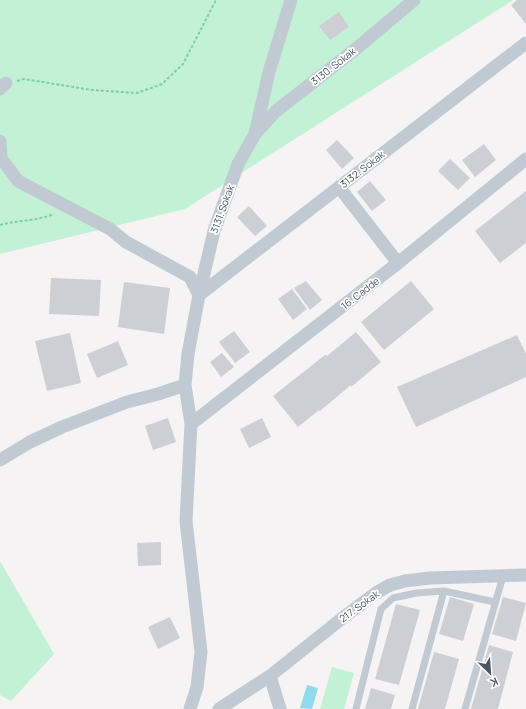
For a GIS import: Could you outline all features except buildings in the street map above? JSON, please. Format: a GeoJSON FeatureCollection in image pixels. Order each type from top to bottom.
{"type":"FeatureCollection","features":[{"type":"Feature","properties":{"kind":"street","name":"3131. Sokak"},"geometry":{"type":"LineString","coordinates":[[190,709],[197,687],[201,652],[186,521],[191,424],[185,385],[188,354],[199,295],[214,231],[238,164],[255,134],[269,72],[291,0]]}},
{"type":"Feature","properties":{"kind":"street","name":"3130. Sokak"},"geometry":{"type":"LineString","coordinates":[[255,134],[276,111],[357,48],[414,0]]}},
{"type":"Feature","properties":{"kind":"street","name":"3132. Sokak"},"geometry":{"type":"LineString","coordinates":[[199,295],[526,43]]}},
{"type":"Feature","properties":{"kind":"street"},"geometry":{"type":"LineString","coordinates":[[0,141],[0,159],[18,181],[110,229],[126,242],[190,276],[199,295]]}},
{"type":"Feature","properties":{"kind":"street","name":"16. Cadde"},"geometry":{"type":"LineString","coordinates":[[191,424],[398,263],[526,159]]}},
{"type":"Feature","properties":{"kind":"street"},"geometry":{"type":"LineString","coordinates":[[339,187],[398,263]]}},
{"type":"Feature","properties":{"kind":"street"},"geometry":{"type":"LineString","coordinates":[[0,460],[30,442],[69,424],[127,402],[185,385]]}},
{"type":"Feature","properties":{"kind":"street","name":"217. Sokak"},"geometry":{"type":"LineString","coordinates":[[219,709],[270,676],[345,616],[376,593],[390,585],[405,581],[430,578],[526,575]]}},
{"type":"Feature","properties":{"kind":"street"},"geometry":{"type":"LineString","coordinates":[[270,676],[280,709]]}},
{"type":"Feature","properties":{"kind":"lane"},"geometry":{"type":"LineString","coordinates":[[465,709],[503,576]]}},
{"type":"Feature","properties":{"kind":"lane"},"geometry":{"type":"LineString","coordinates":[[356,709],[381,609],[393,598],[416,593],[444,591],[495,602]]}},
{"type":"Feature","properties":{"kind":"lane"},"geometry":{"type":"LineString","coordinates":[[412,709],[444,591]]}},
{"type":"Feature","properties":{"kind":"path"},"geometry":{"type":"LineString","coordinates":[[2,86],[24,79],[92,90],[137,93],[162,84],[182,64],[216,0]]}},
{"type":"Feature","properties":{"kind":"path"},"geometry":{"type":"LineString","coordinates":[[0,225],[13,221],[30,220],[49,216],[70,208]]}},
{"type":"Feature","properties":{"kind":"green space"},"geometry":{"type":"Polygon","coordinates":[[[0,0],[513,0],[185,209],[0,254],[0,0]]]}},
{"type":"Feature","properties":{"kind":"green space"},"geometry":{"type":"Polygon","coordinates":[[[0,561],[54,654],[11,701],[0,695],[0,561]]]}},
{"type":"Feature","properties":{"kind":"green space"},"geometry":{"type":"Polygon","coordinates":[[[332,667],[354,673],[344,709],[320,709],[332,667]]]}},
{"type":"Feature","properties":{"kind":"water"},"geometry":{"type":"Polygon","coordinates":[[[307,685],[318,688],[312,709],[300,708],[307,685]]]}}]}
